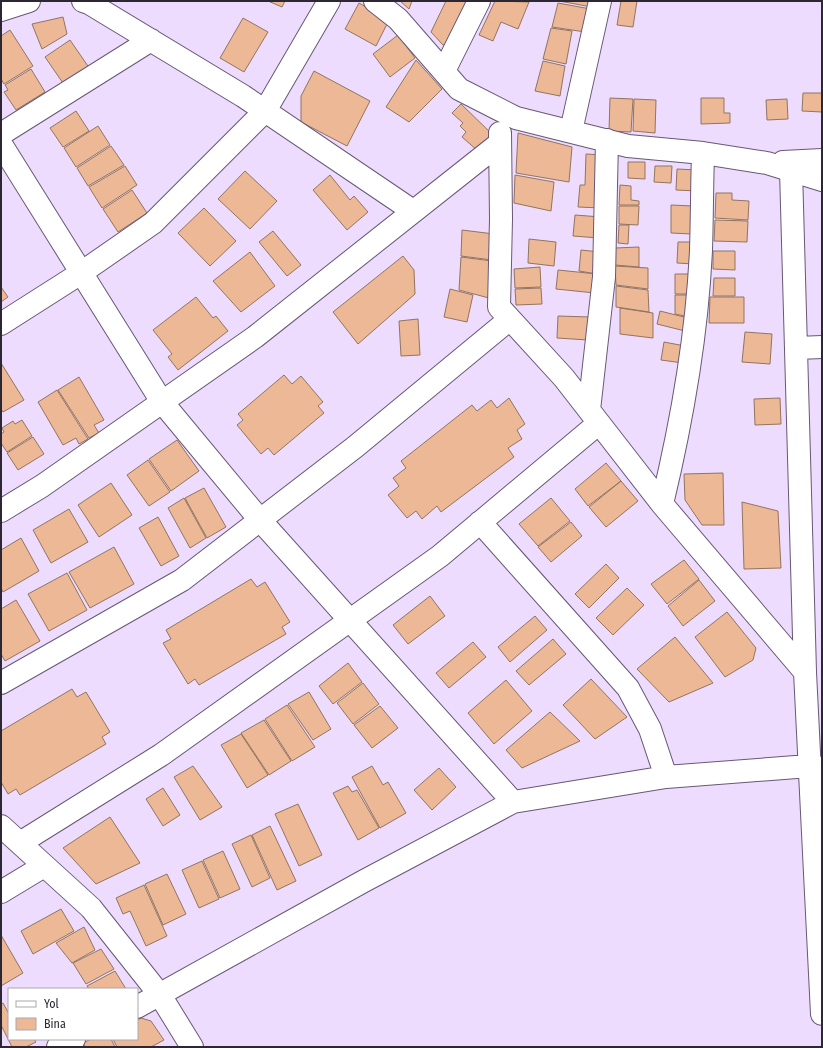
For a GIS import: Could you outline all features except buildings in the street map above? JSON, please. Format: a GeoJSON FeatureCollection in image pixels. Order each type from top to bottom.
{"type":"FeatureCollection","features":[{"type":"Feature","properties":{"kind":"street"},"geometry":{"type":"LineString","coordinates":[[1,10],[29,1]]}},
{"type":"Feature","properties":{"kind":"street"},"geometry":{"type":"LineString","coordinates":[[82,1],[89,3],[151,40],[265,111],[413,211]]}},
{"type":"Feature","properties":{"kind":"street"},"geometry":{"type":"LineString","coordinates":[[1,324],[81,273],[153,223],[265,111],[329,1]]}},
{"type":"Feature","properties":{"kind":"street"},"geometry":{"type":"LineString","coordinates":[[375,1],[398,19],[459,89],[516,118],[628,146],[703,153],[767,163],[822,180]]}},
{"type":"Feature","properties":{"kind":"street"},"geometry":{"type":"LineString","coordinates":[[444,71],[479,1]]}},
{"type":"Feature","properties":{"kind":"street"},"geometry":{"type":"LineString","coordinates":[[571,131],[600,1]]}},
{"type":"Feature","properties":{"kind":"street"},"geometry":{"type":"LineString","coordinates":[[151,40],[2,147],[162,402],[260,520],[513,802]]}},
{"type":"Feature","properties":{"kind":"street"},"geometry":{"type":"LineString","coordinates":[[499,109],[502,219],[499,307],[564,378],[662,504],[805,672]]}},
{"type":"Feature","properties":{"kind":"street"},"geometry":{"type":"LineString","coordinates":[[20,843],[161,755],[440,556],[480,522],[594,417],[604,277],[607,140]]}},
{"type":"Feature","properties":{"kind":"street"},"geometry":{"type":"LineString","coordinates":[[1,511],[42,486],[255,337],[500,143]]}},
{"type":"Feature","properties":{"kind":"street"},"geometry":{"type":"LineString","coordinates":[[662,504],[675,449],[692,350],[701,251],[703,153]]}},
{"type":"Feature","properties":{"kind":"street"},"geometry":{"type":"LineString","coordinates":[[767,163],[822,160]]}},
{"type":"Feature","properties":{"kind":"street"},"geometry":{"type":"LineString","coordinates":[[791,170],[805,672],[815,767],[822,1014]]}},
{"type":"Feature","properties":{"kind":"street"},"geometry":{"type":"LineString","coordinates":[[1,683],[182,580],[355,447],[510,319]]}},
{"type":"Feature","properties":{"kind":"street"},"geometry":{"type":"LineString","coordinates":[[797,348],[822,347]]}},
{"type":"Feature","properties":{"kind":"street"},"geometry":{"type":"LineString","coordinates":[[480,522],[628,688],[650,729],[666,777]]}},
{"type":"Feature","properties":{"kind":"street"},"geometry":{"type":"LineString","coordinates":[[138,1006],[364,881],[513,802],[666,777],[815,767]]}},
{"type":"Feature","properties":{"kind":"street"},"geometry":{"type":"LineString","coordinates":[[1,826],[91,908],[160,995],[192,1047]]}},
{"type":"Feature","properties":{"kind":"street"},"geometry":{"type":"LineString","coordinates":[[1,892],[44,866]]}},
{"type":"Feature","properties":{"kind":"street"},"geometry":{"type":"LineString","coordinates":[[58,1047],[72,1040]]}}]}
